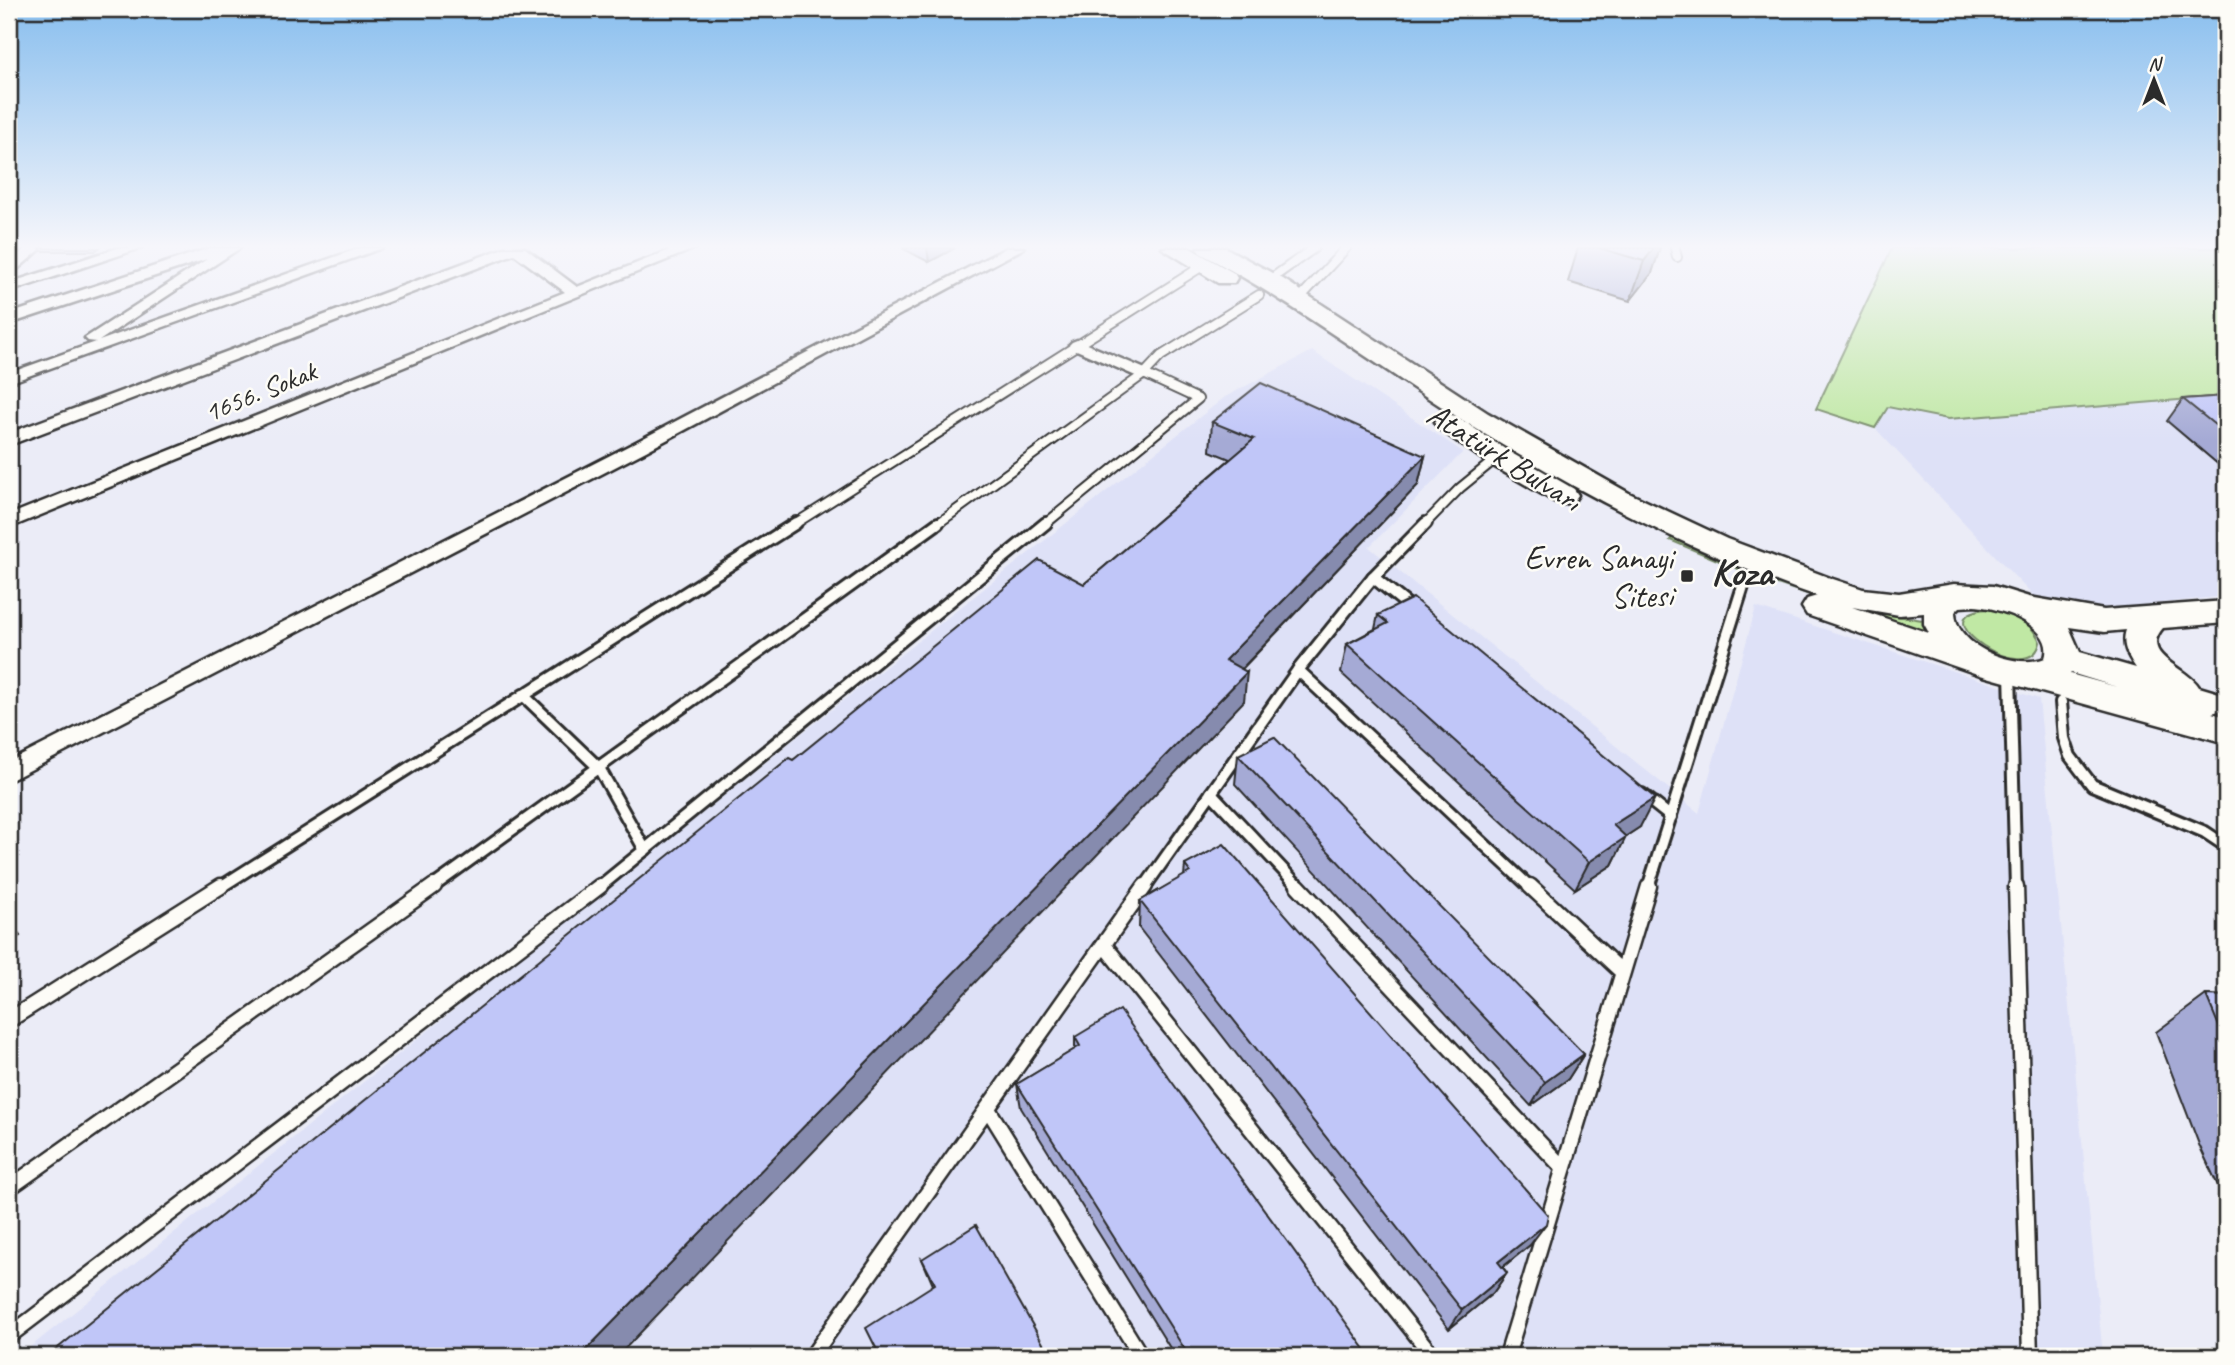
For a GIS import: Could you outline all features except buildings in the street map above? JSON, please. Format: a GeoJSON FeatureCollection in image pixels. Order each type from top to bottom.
{"type":"FeatureCollection","features":[{"type":"Feature","properties":{"kind":"main road","name":"Atatürk Bulvarı"},"geometry":{"type":"LineString","coordinates":[[1293,312],[1299,319],[1498,457],[1629,529],[1745,580],[1979,661],[2226,730]]}},
{"type":"Feature","properties":{"kind":"main road","name":"Atatürk Bulvarı"},"geometry":{"type":"LineString","coordinates":[[1310,312],[1620,503],[1668,525],[1731,552],[1831,589],[1878,603],[1899,604],[1954,595],[1989,595],[2010,601],[2049,624],[2062,640],[2063,654]]}},
{"type":"Feature","properties":{"kind":"main road"},"geometry":{"type":"LineString","coordinates":[[1498,457],[1523,444]]}},
{"type":"Feature","properties":{"kind":"main road","name":"Atatürk Bulvarı"},"geometry":{"type":"LineString","coordinates":[[1954,595],[1940,605],[1940,626],[1961,650],[1979,661]]}},
{"type":"Feature","properties":{"kind":"main road"},"geometry":{"type":"LineString","coordinates":[[2010,601],[2091,620],[2153,619],[2226,612]]}},
{"type":"Feature","properties":{"kind":"main road"},"geometry":{"type":"LineString","coordinates":[[2020,674],[2052,670],[2073,640],[2087,631],[2153,619]]}},
{"type":"Feature","properties":{"kind":"main road"},"geometry":{"type":"LineString","coordinates":[[2153,619],[2140,633],[2140,646],[2155,667],[2211,703]]}},
{"type":"Feature","properties":{"kind":"main road"},"geometry":{"type":"LineString","coordinates":[[2063,654],[2211,703]]}},
{"type":"Feature","properties":{"kind":"street"},"geometry":{"type":"LineString","coordinates":[[9,319],[31,312]]}},
{"type":"Feature","properties":{"kind":"street"},"geometry":{"type":"LineString","coordinates":[[9,381],[111,328],[136,312]]}},
{"type":"Feature","properties":{"kind":"street"},"geometry":{"type":"LineString","coordinates":[[25,373],[197,312]]}},
{"type":"Feature","properties":{"kind":"street"},"geometry":{"type":"LineString","coordinates":[[9,439],[349,312]]}},
{"type":"Feature","properties":{"kind":"street","name":"1656. Sokak"},"geometry":{"type":"LineString","coordinates":[[9,522],[530,312]]}},
{"type":"Feature","properties":{"kind":"street"},"geometry":{"type":"LineString","coordinates":[[9,772],[627,454],[896,312]]}},
{"type":"Feature","properties":{"kind":"street"},"geometry":{"type":"LineString","coordinates":[[1077,345],[1144,374]]}},
{"type":"Feature","properties":{"kind":"lane"},"geometry":{"type":"LineString","coordinates":[[9,1020],[1126,312]]}},
{"type":"Feature","properties":{"kind":"lane"},"geometry":{"type":"LineString","coordinates":[[9,1188],[600,768],[1144,374],[1161,356],[1238,312]]}},
{"type":"Feature","properties":{"kind":"lane"},"geometry":{"type":"LineString","coordinates":[[9,1336],[645,849],[1198,399],[1144,374]]}},
{"type":"Feature","properties":{"kind":"lane"},"geometry":{"type":"LineString","coordinates":[[819,1352],[1298,670],[1373,577],[1460,488],[1498,457]]}},
{"type":"Feature","properties":{"kind":"lane"},"geometry":{"type":"LineString","coordinates":[[1373,577],[1426,620]]}},
{"type":"Feature","properties":{"kind":"lane"},"geometry":{"type":"LineString","coordinates":[[1507,1356],[1622,972],[1745,580]]}},
{"type":"Feature","properties":{"kind":"lane"},"geometry":{"type":"LineString","coordinates":[[1298,670],[1622,972]]}},
{"type":"Feature","properties":{"kind":"lane"},"geometry":{"type":"LineString","coordinates":[[2020,674],[2030,1356]]}},
{"type":"Feature","properties":{"kind":"lane"},"geometry":{"type":"LineString","coordinates":[[523,695],[600,768],[645,849]]}},
{"type":"Feature","properties":{"kind":"lane"},"geometry":{"type":"LineString","coordinates":[[2061,702],[2066,755],[2092,785],[2205,832],[2226,846]]}},
{"type":"Feature","properties":{"kind":"lane"},"geometry":{"type":"LineString","coordinates":[[1628,783],[1671,817]]}},
{"type":"Feature","properties":{"kind":"lane"},"geometry":{"type":"LineString","coordinates":[[1211,793],[1563,1168]]}},
{"type":"Feature","properties":{"kind":"lane"},"geometry":{"type":"LineString","coordinates":[[1104,945],[1433,1356]]}},
{"type":"Feature","properties":{"kind":"lane"},"geometry":{"type":"LineString","coordinates":[[988,1109],[1141,1356]]}},
{"type":"Feature","properties":{"kind":"shaded area"},"geometry":{"type":"Polygon","coordinates":[[[1312,351],[1463,452],[1369,547],[1699,813],[1756,607],[2039,699],[2103,1356],[19,1356],[1225,397],[1312,351]]]}},
{"type":"Feature","properties":{"kind":"shaded area"},"geometry":{"type":"Polygon","coordinates":[[[2226,396],[2226,596],[2088,611],[2034,597],[1875,428],[1887,407],[1948,419],[2226,396]]]}},
{"type":"Feature","properties":{"kind":"green space"},"geometry":{"type":"Polygon","coordinates":[[[1862,312],[2226,312],[2226,396],[1948,419],[1888,407],[1875,428],[1816,409],[1862,312]]]}},
{"type":"Feature","properties":{"kind":"green space"},"geometry":{"type":"Polygon","coordinates":[[[1673,536],[1891,615],[1922,620],[1930,636],[1760,578],[1670,540],[1673,536]]]}},
{"type":"Feature","properties":{"kind":"green space"},"geometry":{"type":"Polygon","coordinates":[[[1988,609],[2012,615],[2031,628],[2040,642],[2032,655],[2018,658],[2000,654],[1983,646],[1970,635],[1964,623],[1969,614],[1988,609]]]}},
{"type":"Feature","properties":{"kind":"place","name":"Evren Sanayi Sitesi"},"geometry":{"type":"Point","coordinates":[1687,576]}},
{"type":"Feature","properties":{"kind":"district","name":"Koza"},"geometry":{"type":"Point","coordinates":[1742,571]}}]}
